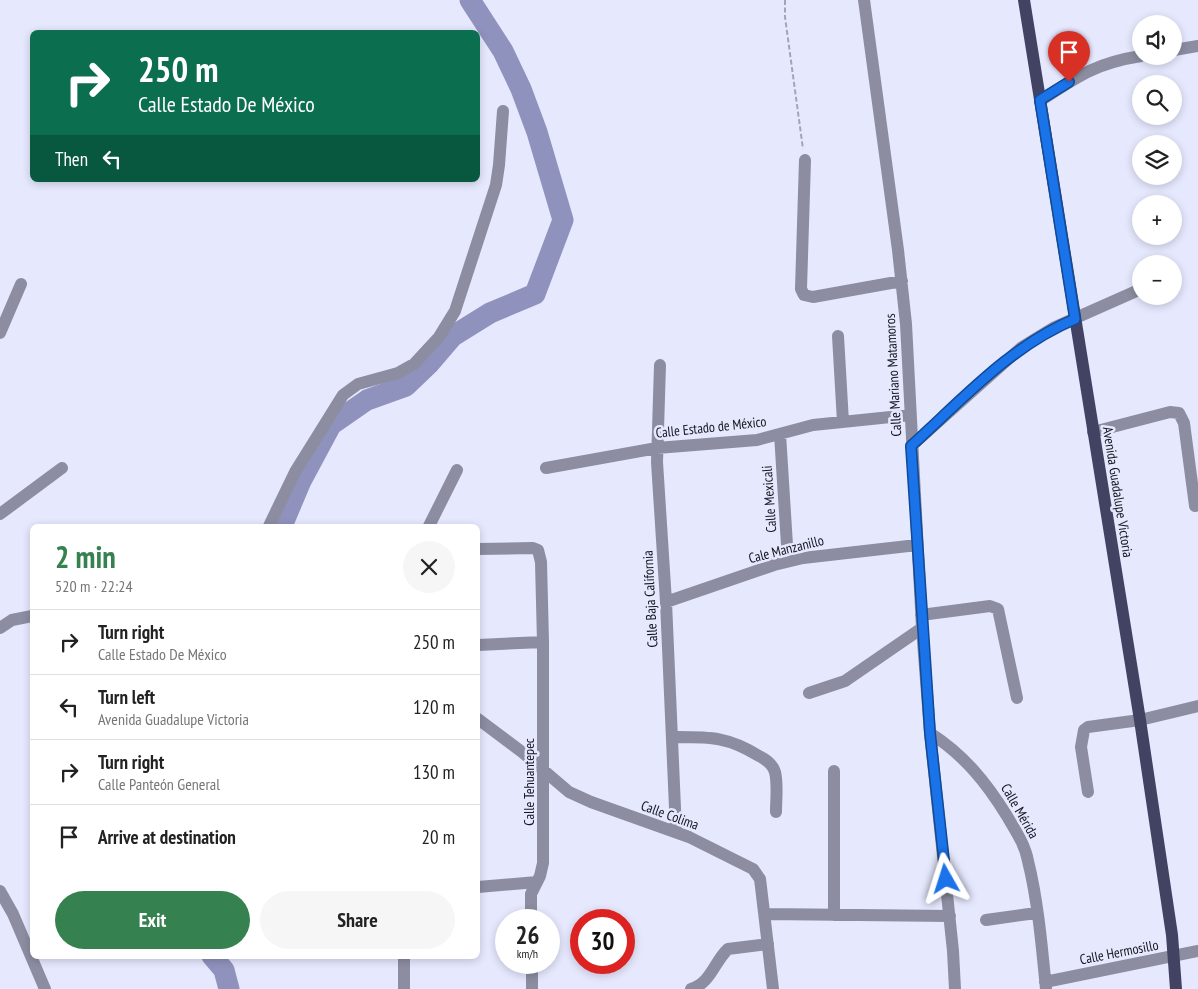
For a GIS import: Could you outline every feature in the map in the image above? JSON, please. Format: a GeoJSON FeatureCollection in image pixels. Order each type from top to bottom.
{"type":"FeatureCollection","features":[{"type":"Feature","properties":{"kind":"main road","name":"Avenida Guadalupe Victoria"},"geometry":{"type":"LineString","coordinates":[[1024,0],[1140,720],[1174,956],[1176,989]]}},
{"type":"Feature","properties":{"kind":"street","name":"Calle Mariano Matamoros"},"geometry":{"type":"LineString","coordinates":[[864,0],[902,281],[921,615],[930,733],[950,916],[955,989]]}},
{"type":"Feature","properties":{"kind":"street"},"geometry":{"type":"LineString","coordinates":[[1182,49],[1198,46]]}},
{"type":"Feature","properties":{"kind":"street"},"geometry":{"type":"LineString","coordinates":[[1040,100],[1098,66],[1132,58]]}},
{"type":"Feature","properties":{"kind":"street"},"geometry":{"type":"LineString","coordinates":[[270,524],[296,472],[343,395],[358,384],[407,369],[430,348],[448,325],[455,311],[491,203],[499,165],[503,111]]}},
{"type":"Feature","properties":{"kind":"street"},"geometry":{"type":"LineString","coordinates":[[804,160],[802,292],[808,297],[902,281]]}},
{"type":"Feature","properties":{"kind":"street"},"geometry":{"type":"LineString","coordinates":[[0,333],[21,284]]}},
{"type":"Feature","properties":{"kind":"street"},"geometry":{"type":"LineString","coordinates":[[911,446],[1022,347],[1053,328],[1132,293]]}},
{"type":"Feature","properties":{"kind":"street"},"geometry":{"type":"LineString","coordinates":[[838,336],[843,422]]}},
{"type":"Feature","properties":{"kind":"street","name":"Calle Baja California"},"geometry":{"type":"LineString","coordinates":[[660,365],[657,448],[676,831]]}},
{"type":"Feature","properties":{"kind":"street"},"geometry":{"type":"LineString","coordinates":[[1093,432],[1170,412],[1179,413],[1184,423],[1194,506]]}},
{"type":"Feature","properties":{"kind":"street","name":"Calle Estado de México"},"geometry":{"type":"LineString","coordinates":[[546,468],[657,448],[744,442],[780,434],[802,426],[910,415]]}},
{"type":"Feature","properties":{"kind":"street","name":"Calle Mexicali"},"geometry":{"type":"LineString","coordinates":[[780,434],[788,561]]}},
{"type":"Feature","properties":{"kind":"street"},"geometry":{"type":"LineString","coordinates":[[0,514],[62,468]]}},
{"type":"Feature","properties":{"kind":"street"},"geometry":{"type":"LineString","coordinates":[[430,524],[457,470]]}},
{"type":"Feature","properties":{"kind":"street","name":"Cale Manzanillo"},"geometry":{"type":"LineString","coordinates":[[666,602],[788,561],[840,552],[917,545]]}},
{"type":"Feature","properties":{"kind":"street"},"geometry":{"type":"LineString","coordinates":[[480,549],[533,548],[538,550],[541,562],[543,642],[480,646]]}},
{"type":"Feature","properties":{"kind":"street"},"geometry":{"type":"LineString","coordinates":[[921,615],[990,606],[998,609],[1018,698]]}},
{"type":"Feature","properties":{"kind":"street"},"geometry":{"type":"LineString","coordinates":[[0,628],[12,620],[30,616]]}},
{"type":"Feature","properties":{"kind":"street"},"geometry":{"type":"LineString","coordinates":[[809,693],[845,681],[922,628]]}},
{"type":"Feature","properties":{"kind":"street","name":"Calle Tehuantepec"},"geometry":{"type":"LineString","coordinates":[[532,909],[531,894],[544,863],[543,642]]}},
{"type":"Feature","properties":{"kind":"street"},"geometry":{"type":"LineString","coordinates":[[1088,792],[1081,747],[1084,730],[1088,727],[1140,720],[1198,706]]}},
{"type":"Feature","properties":{"kind":"street","name":"Calle Colima"},"geometry":{"type":"LineString","coordinates":[[480,720],[522,752],[569,792],[591,802],[676,831],[753,869],[760,879],[773,989]]}},
{"type":"Feature","properties":{"kind":"street","name":"Calle Mérida"},"geometry":{"type":"LineString","coordinates":[[930,733],[953,748],[978,773],[1018,836],[1028,860],[1046,985]]}},
{"type":"Feature","properties":{"kind":"street"},"geometry":{"type":"LineString","coordinates":[[672,737],[705,737],[729,740],[741,744],[766,760],[775,771],[776,812]]}},
{"type":"Feature","properties":{"kind":"street"},"geometry":{"type":"LineString","coordinates":[[834,771],[834,915]]}},
{"type":"Feature","properties":{"kind":"street"},"geometry":{"type":"LineString","coordinates":[[480,888],[537,882]]}},
{"type":"Feature","properties":{"kind":"street"},"geometry":{"type":"LineString","coordinates":[[0,891],[13,914],[30,954]]}},
{"type":"Feature","properties":{"kind":"street"},"geometry":{"type":"LineString","coordinates":[[986,920],[1036,913]]}},
{"type":"Feature","properties":{"kind":"street"},"geometry":{"type":"LineString","coordinates":[[765,914],[950,916]]}},
{"type":"Feature","properties":{"kind":"street"},"geometry":{"type":"LineString","coordinates":[[692,989],[702,984],[709,977],[728,949],[768,944]]}},
{"type":"Feature","properties":{"kind":"street","name":"Calle Hermosillo"},"geometry":{"type":"LineString","coordinates":[[1046,985],[1198,951]]}},
{"type":"Feature","properties":{"kind":"street"},"geometry":{"type":"LineString","coordinates":[[32,959],[45,989]]}},
{"type":"Feature","properties":{"kind":"street"},"geometry":{"type":"LineString","coordinates":[[404,959],[404,989]]}},
{"type":"Feature","properties":{"kind":"street"},"geometry":{"type":"LineString","coordinates":[[532,974],[532,989]]}},
{"type":"Feature","properties":{"kind":"path"},"geometry":{"type":"LineString","coordinates":[[785,0],[804,160]]}},
{"type":"Feature","properties":{"kind":"waterway"},"geometry":{"type":"LineString","coordinates":[[283,524],[301,481],[331,425],[367,400],[406,386],[429,364],[453,336],[490,313],[535,294],[563,220],[537,132],[521,89],[503,51],[470,0]]}},
{"type":"Feature","properties":{"kind":"waterway"},"geometry":{"type":"LineString","coordinates":[[215,959],[224,970],[229,989]]}},
{"type":"Feature","properties":{"kind":"route"},"geometry":{"type":"LineString","coordinates":[[946,879],[930,733],[911,446],[1022,347],[1053,328],[1075,319],[1040,100],[1069,82]]}}]}
